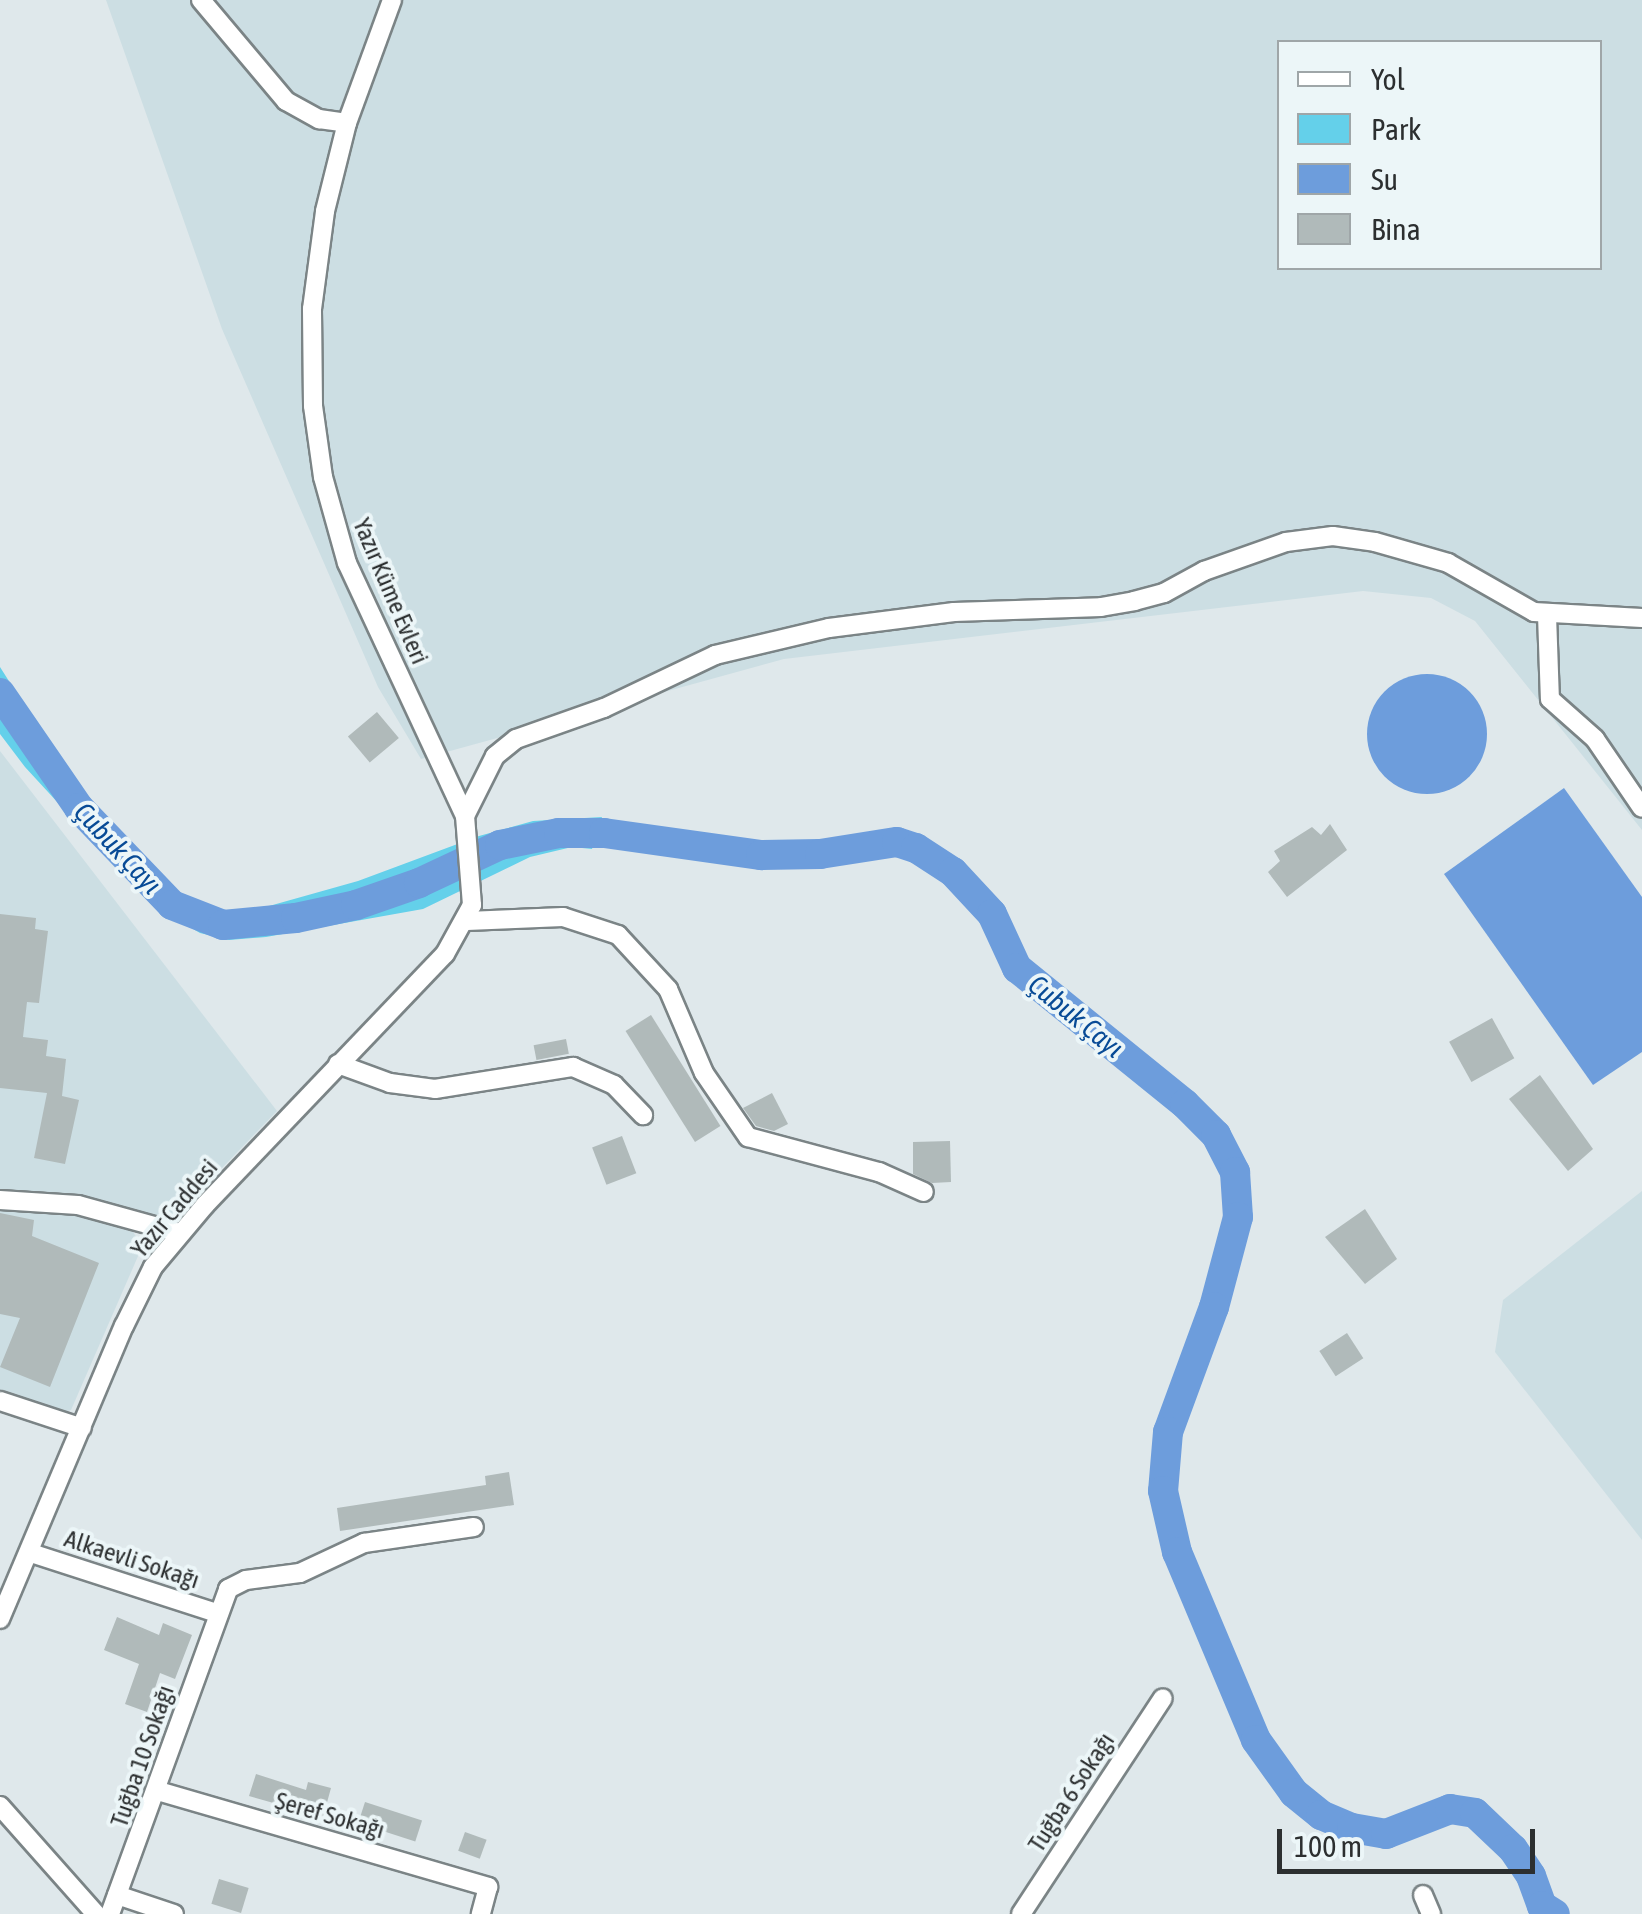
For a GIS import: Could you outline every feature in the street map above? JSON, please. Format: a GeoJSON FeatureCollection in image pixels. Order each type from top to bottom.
{"type":"FeatureCollection","features":[{"type":"Feature","properties":{"kind":"street"},"geometry":{"type":"LineString","coordinates":[[201,0],[286,101],[319,119],[347,124]]}},
{"type":"Feature","properties":{"kind":"street","name":"Yazır Küme Evleri"},"geometry":{"type":"LineString","coordinates":[[392,0],[347,124],[325,211],[312,309],[310,373],[323,477],[347,563],[467,823]]}},
{"type":"Feature","properties":{"kind":"street"},"geometry":{"type":"LineString","coordinates":[[467,823],[495,756],[516,740],[604,708],[715,655],[846,625],[954,612],[1100,607],[1164,593],[1204,571],[1286,542],[1332,536],[1433,557],[1546,615],[1642,618]]}},
{"type":"Feature","properties":{"kind":"street"},"geometry":{"type":"LineString","coordinates":[[1546,615],[1550,699],[1595,738],[1642,808]]}},
{"type":"Feature","properties":{"kind":"street","name":"Yazır Caddesi"},"geometry":{"type":"LineString","coordinates":[[0,1620],[139,1293],[180,1232],[445,954],[467,920],[474,888],[467,823]]}},
{"type":"Feature","properties":{"kind":"street"},"geometry":{"type":"LineString","coordinates":[[467,920],[563,917],[618,936],[668,989],[699,1064],[748,1138],[879,1172],[924,1192]]}},
{"type":"Feature","properties":{"kind":"street"},"geometry":{"type":"LineString","coordinates":[[338,1064],[390,1083],[435,1089],[573,1067],[614,1085],[643,1115]]}},
{"type":"Feature","properties":{"kind":"street"},"geometry":{"type":"LineString","coordinates":[[0,1200],[78,1206],[180,1232]]}},
{"type":"Feature","properties":{"kind":"street"},"geometry":{"type":"LineString","coordinates":[[0,1400],[82,1428]]}},
{"type":"Feature","properties":{"kind":"street"},"geometry":{"type":"LineString","coordinates":[[218,1613],[228,1589],[236,1584],[300,1573],[364,1544],[474,1527]]}},
{"type":"Feature","properties":{"kind":"street","name":"Alkaevli Sokağı"},"geometry":{"type":"LineString","coordinates":[[30,1553],[218,1613]]}},
{"type":"Feature","properties":{"kind":"street","name":"Tuğba 10 Sokağı"},"geometry":{"type":"LineString","coordinates":[[110,1914],[158,1791],[218,1613]]}},
{"type":"Feature","properties":{"kind":"street","name":"Tuğba 6 Sokağı"},"geometry":{"type":"LineString","coordinates":[[1021,1914],[1163,1698]]}},
{"type":"Feature","properties":{"kind":"street","name":"Şeref Sokağı"},"geometry":{"type":"LineString","coordinates":[[158,1791],[488,1887],[481,1914]]}},
{"type":"Feature","properties":{"kind":"street"},"geometry":{"type":"LineString","coordinates":[[0,1806],[10,1828],[96,1914]]}},
{"type":"Feature","properties":{"kind":"street"},"geometry":{"type":"LineString","coordinates":[[117,1895],[174,1914]]}},
{"type":"Feature","properties":{"kind":"street"},"geometry":{"type":"LineString","coordinates":[[1424,1895],[1431,1914]]}},
{"type":"Feature","properties":{"kind":"shaded area"},"geometry":{"type":"Polygon","coordinates":[[[106,0],[1642,0],[1642,830],[1475,621],[1431,598],[1363,591],[784,659],[421,759],[378,687],[222,329],[106,0]]]}},
{"type":"Feature","properties":{"kind":"shaded area"},"geometry":{"type":"Polygon","coordinates":[[[0,751],[277,1111],[170,1222],[0,1193],[0,751]]]}},
{"type":"Feature","properties":{"kind":"shaded area"},"geometry":{"type":"Polygon","coordinates":[[[1642,1191],[1642,1540],[1495,1352],[1503,1300],[1642,1191]]]}},
{"type":"Feature","properties":{"kind":"shaded area"},"geometry":{"type":"Polygon","coordinates":[[[0,1206],[128,1223],[142,1247],[71,1410],[54,1415],[0,1396],[0,1206]]]}},
{"type":"Feature","properties":{"kind":"green space"},"geometry":{"type":"Polygon","coordinates":[[[0,667],[80,793],[141,862],[198,909],[232,914],[251,911],[358,881],[479,836],[533,821],[602,817],[592,849],[572,847],[530,857],[423,909],[266,937],[229,940],[200,933],[152,905],[25,767],[0,734],[0,667]]]}},
{"type":"Feature","properties":{"kind":"water"},"geometry":{"type":"Polygon","coordinates":[[[1427,674],[1450,679],[1469,692],[1482,711],[1487,734],[1482,757],[1469,776],[1450,789],[1427,794],[1404,789],[1385,776],[1372,757],[1367,734],[1372,711],[1385,692],[1404,679],[1427,674]]]}},
{"type":"Feature","properties":{"kind":"water"},"geometry":{"type":"Polygon","coordinates":[[[1564,788],[1642,897],[1642,1052],[1593,1085],[1444,874],[1564,788]]]}},
{"type":"Feature","properties":{"kind":"building"},"geometry":{"type":"Polygon","coordinates":[[[377,712],[399,738],[370,762],[348,736],[377,712]]]}},
{"type":"Feature","properties":{"kind":"building"},"geometry":{"type":"Polygon","coordinates":[[[1330,824],[1347,850],[1287,897],[1268,872],[1280,861],[1274,851],[1312,827],[1321,835],[1330,824]]]}},
{"type":"Feature","properties":{"kind":"building"},"geometry":{"type":"Polygon","coordinates":[[[0,914],[36,918],[35,929],[48,931],[39,1003],[27,1002],[23,1037],[48,1040],[46,1056],[66,1059],[62,1096],[79,1100],[65,1164],[34,1158],[47,1093],[0,1088],[0,914]]]}},
{"type":"Feature","properties":{"kind":"building"},"geometry":{"type":"Polygon","coordinates":[[[651,1015],[720,1126],[695,1142],[626,1031],[651,1015]]]}},
{"type":"Feature","properties":{"kind":"building"},"geometry":{"type":"Polygon","coordinates":[[[1492,1018],[1514,1058],[1471,1082],[1449,1042],[1492,1018]]]}},
{"type":"Feature","properties":{"kind":"building"},"geometry":{"type":"Polygon","coordinates":[[[566,1039],[569,1054],[536,1060],[534,1045],[566,1039]]]}},
{"type":"Feature","properties":{"kind":"building"},"geometry":{"type":"Polygon","coordinates":[[[1540,1075],[1593,1149],[1568,1171],[1509,1099],[1540,1075]]]}},
{"type":"Feature","properties":{"kind":"building"},"geometry":{"type":"Polygon","coordinates":[[[772,1093],[788,1124],[774,1131],[756,1126],[743,1108],[772,1093]]]}},
{"type":"Feature","properties":{"kind":"building"},"geometry":{"type":"Polygon","coordinates":[[[622,1136],[636,1173],[606,1185],[592,1147],[622,1136]]]}},
{"type":"Feature","properties":{"kind":"building"},"geometry":{"type":"Polygon","coordinates":[[[950,1141],[951,1182],[932,1183],[913,1174],[913,1142],[950,1141]]]}},
{"type":"Feature","properties":{"kind":"building"},"geometry":{"type":"Polygon","coordinates":[[[1365,1209],[1397,1259],[1365,1284],[1325,1237],[1365,1209]]]}},
{"type":"Feature","properties":{"kind":"building"},"geometry":{"type":"Polygon","coordinates":[[[0,1213],[34,1220],[32,1236],[99,1263],[50,1387],[0,1367],[20,1318],[0,1314],[0,1213]]]}},
{"type":"Feature","properties":{"kind":"building"},"geometry":{"type":"Polygon","coordinates":[[[1347,1333],[1363,1358],[1336,1376],[1319,1351],[1347,1333]]]}},
{"type":"Feature","properties":{"kind":"building"},"geometry":{"type":"Polygon","coordinates":[[[509,1472],[514,1505],[340,1531],[337,1508],[486,1485],[485,1476],[509,1472]]]}},
{"type":"Feature","properties":{"kind":"building"},"geometry":{"type":"Polygon","coordinates":[[[117,1617],[159,1635],[163,1623],[192,1635],[175,1679],[160,1673],[147,1712],[125,1704],[139,1664],[104,1650],[117,1617]]]}},
{"type":"Feature","properties":{"kind":"building"},"geometry":{"type":"Polygon","coordinates":[[[256,1774],[306,1790],[308,1782],[331,1788],[323,1817],[249,1796],[256,1774]]]}},
{"type":"Feature","properties":{"kind":"building"},"geometry":{"type":"Polygon","coordinates":[[[365,1802],[422,1821],[415,1841],[358,1823],[365,1802]]]}},
{"type":"Feature","properties":{"kind":"building"},"geometry":{"type":"Polygon","coordinates":[[[465,1832],[487,1840],[480,1859],[458,1851],[465,1832]]]}},
{"type":"Feature","properties":{"kind":"building"},"geometry":{"type":"Polygon","coordinates":[[[219,1879],[249,1888],[241,1913],[211,1904],[219,1879]]]}},
{"type":"Feature","properties":{"kind":"waterway","name":"Çubuk Çayı"},"geometry":{"type":"LineString","coordinates":[[0,693],[79,808],[172,905],[223,925],[296,918],[356,905],[419,883],[500,845],[559,833],[604,833],[761,855],[820,854],[897,842],[916,848],[953,872],[992,914],[1017,968],[1185,1104],[1216,1135],[1235,1172],[1238,1217],[1214,1307],[1168,1432],[1163,1491],[1177,1552],[1256,1740],[1294,1793],[1321,1815],[1352,1828],[1386,1834],[1450,1809],[1475,1813],[1513,1849],[1531,1876],[1542,1906],[1555,1914]]}}]}
